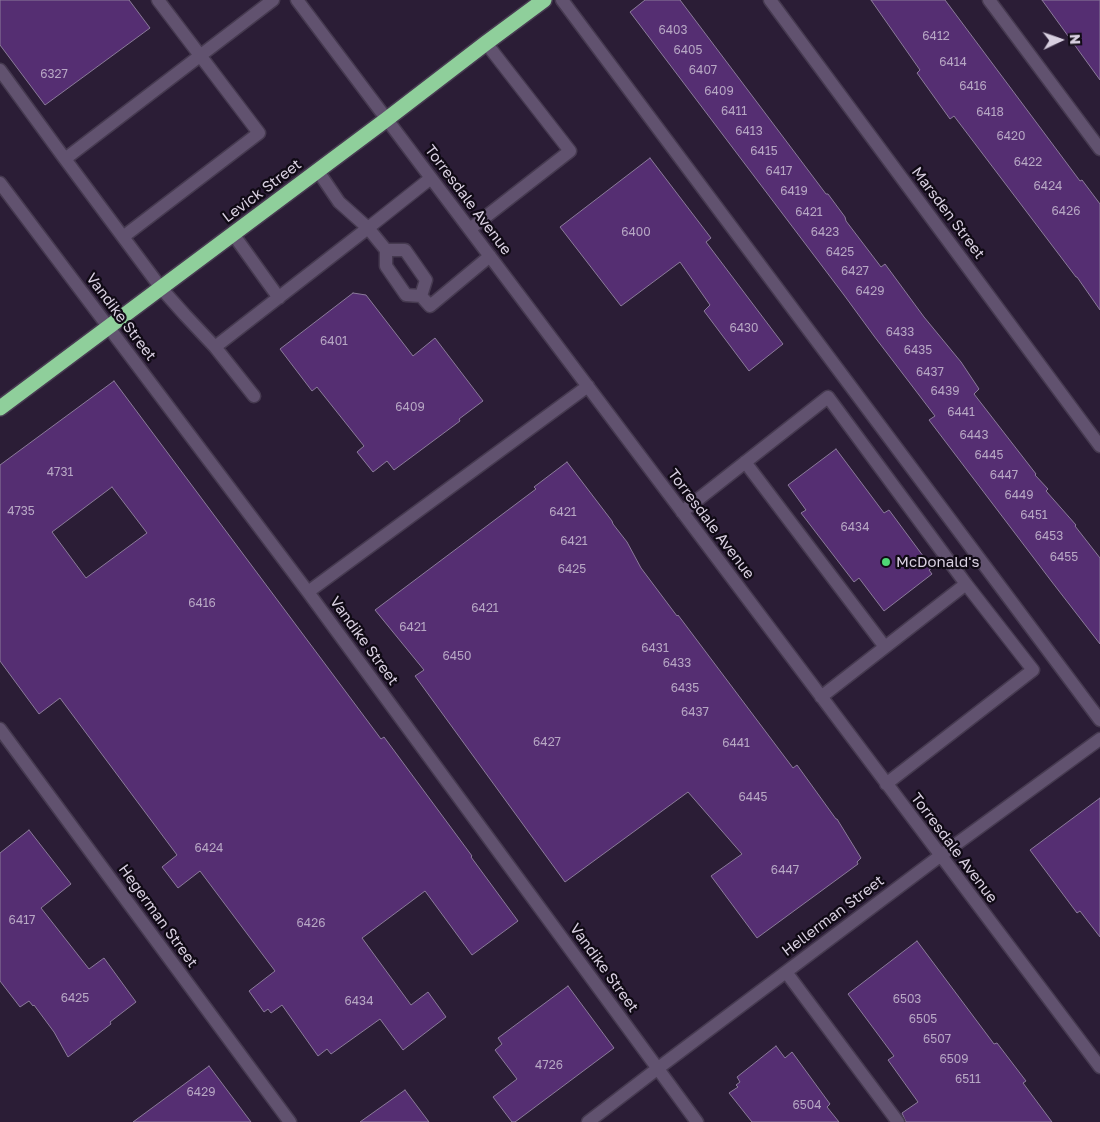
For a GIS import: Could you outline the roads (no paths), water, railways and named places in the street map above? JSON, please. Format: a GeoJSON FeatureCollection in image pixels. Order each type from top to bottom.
{"type":"FeatureCollection","features":[{"type":"Feature","properties":{"kind":"highway","name":"Levick Street"},"geometry":{"type":"LineString","coordinates":[[0,408],[544,0]]}},
{"type":"Feature","properties":{"kind":"street"},"geometry":{"type":"LineString","coordinates":[[123,237],[259,133],[158,0]]}},
{"type":"Feature","properties":{"kind":"street"},"geometry":{"type":"LineString","coordinates":[[65,159],[274,0]]}},
{"type":"Feature","properties":{"kind":"street","name":"Torresdale Avenue"},"geometry":{"type":"LineString","coordinates":[[296,0],[1100,1067]]}},
{"type":"Feature","properties":{"kind":"street"},"geometry":{"type":"LineString","coordinates":[[562,0],[1100,720]]}},
{"type":"Feature","properties":{"kind":"street","name":"Marsden Street"},"geometry":{"type":"LineString","coordinates":[[770,0],[1100,446]]}},
{"type":"Feature","properties":{"kind":"street"},"geometry":{"type":"LineString","coordinates":[[989,0],[1100,149]]}},
{"type":"Feature","properties":{"kind":"street"},"geometry":{"type":"LineString","coordinates":[[470,229],[570,152],[486,43]]}},
{"type":"Feature","properties":{"kind":"street"},"geometry":{"type":"LineString","coordinates":[[0,70],[161,288],[215,347],[254,396]]}},
{"type":"Feature","properties":{"kind":"street"},"geometry":{"type":"LineString","coordinates":[[318,171],[339,202],[368,228],[386,250],[386,266],[406,295],[421,296],[430,306],[490,256]]}},
{"type":"Feature","properties":{"kind":"street"},"geometry":{"type":"LineString","coordinates":[[215,347],[431,178]]}},
{"type":"Feature","properties":{"kind":"street","name":"Vandike Street"},"geometry":{"type":"LineString","coordinates":[[1,186],[308,592],[697,1122]]}},
{"type":"Feature","properties":{"kind":"street"},"geometry":{"type":"LineString","coordinates":[[233,234],[279,298]]}},
{"type":"Feature","properties":{"kind":"street"},"geometry":{"type":"LineString","coordinates":[[386,250],[405,250],[426,280],[421,296]]}},
{"type":"Feature","properties":{"kind":"street"},"geometry":{"type":"LineString","coordinates":[[308,592],[588,386]]}},
{"type":"Feature","properties":{"kind":"street"},"geometry":{"type":"LineString","coordinates":[[682,512],[828,397],[966,584],[1033,670],[886,784]]}},
{"type":"Feature","properties":{"kind":"street"},"geometry":{"type":"LineString","coordinates":[[745,462],[885,647]]}},
{"type":"Feature","properties":{"kind":"street"},"geometry":{"type":"LineString","coordinates":[[821,697],[966,584]]}},
{"type":"Feature","properties":{"kind":"street","name":"Hegerman Street"},"geometry":{"type":"LineString","coordinates":[[0,729],[290,1122]]}},
{"type":"Feature","properties":{"kind":"street","name":"Hellerman Street"},"geometry":{"type":"LineString","coordinates":[[588,1122],[940,856],[1100,739]]}},
{"type":"Feature","properties":{"kind":"street"},"geometry":{"type":"LineString","coordinates":[[786,972],[898,1122]]}},
{"type":"Feature","properties":{"kind":"place","name":"McDonald's"},"geometry":{"type":"Point","coordinates":[886,562]}}]}
